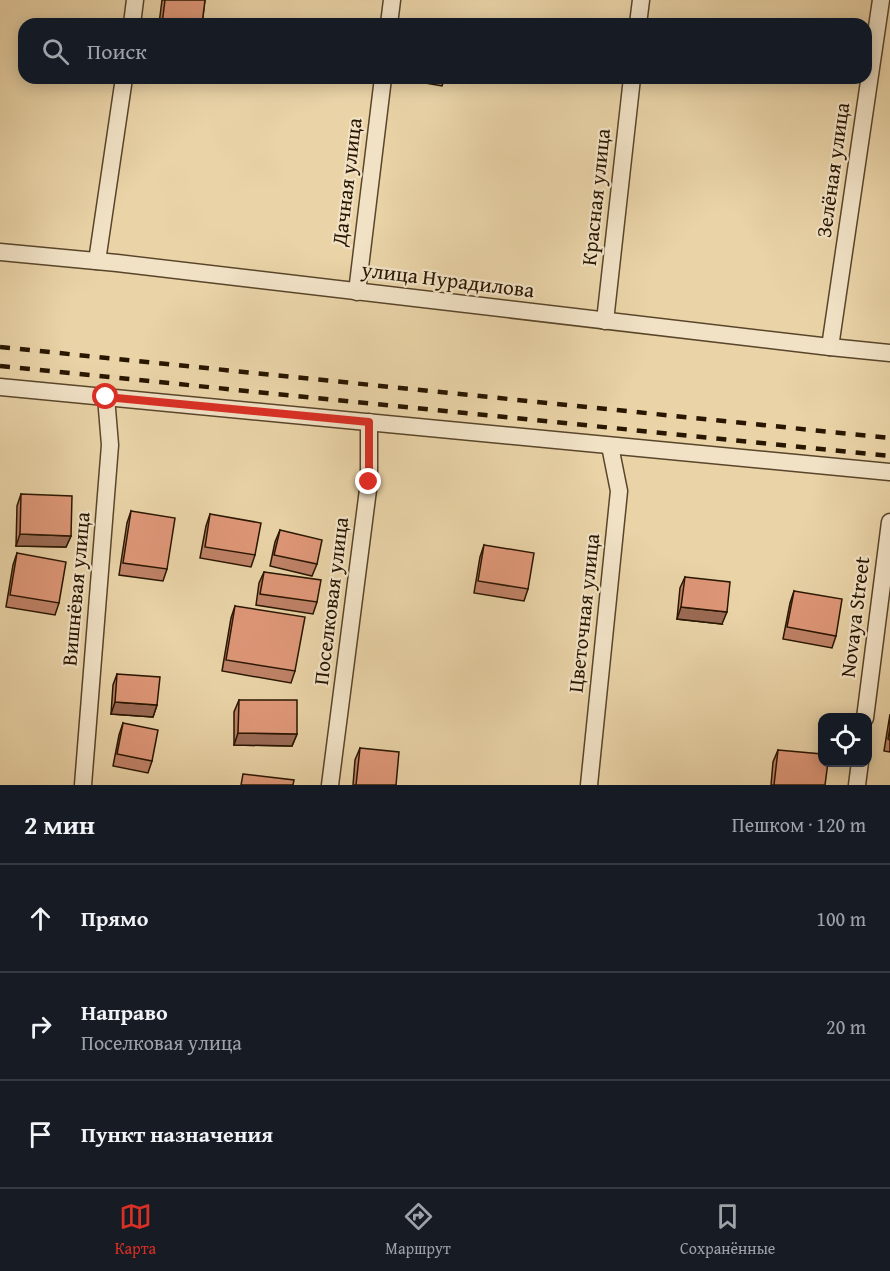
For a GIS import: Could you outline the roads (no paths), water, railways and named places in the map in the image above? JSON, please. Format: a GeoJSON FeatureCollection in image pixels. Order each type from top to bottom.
{"type":"FeatureCollection","features":[{"type":"Feature","properties":{"kind":"street"},"geometry":{"type":"LineString","coordinates":[[133,18],[135,0]]}},
{"type":"Feature","properties":{"kind":"street"},"geometry":{"type":"LineString","coordinates":[[390,18],[392,0]]}},
{"type":"Feature","properties":{"kind":"street"},"geometry":{"type":"LineString","coordinates":[[639,18],[641,0]]}},
{"type":"Feature","properties":{"kind":"street","name":"Зелёная улица"},"geometry":{"type":"LineString","coordinates":[[872,61],[881,0]]}},
{"type":"Feature","properties":{"kind":"street"},"geometry":{"type":"LineString","coordinates":[[97,261],[123,84]]}},
{"type":"Feature","properties":{"kind":"street","name":"Дачная улица"},"geometry":{"type":"LineString","coordinates":[[357,292],[382,84]]}},
{"type":"Feature","properties":{"kind":"street","name":"Красная улица"},"geometry":{"type":"LineString","coordinates":[[605,321],[631,84]]}},
{"type":"Feature","properties":{"kind":"street","name":"Зелёная улица"},"geometry":{"type":"LineString","coordinates":[[830,347],[869,84]]}},
{"type":"Feature","properties":{"kind":"street","name":"улица Нурадилова"},"geometry":{"type":"LineString","coordinates":[[0,252],[97,261],[890,353]]}},
{"type":"Feature","properties":{"kind":"street"},"geometry":{"type":"LineString","coordinates":[[0,387],[890,472]]}},
{"type":"Feature","properties":{"kind":"street","name":"Вишнёвая улица"},"geometry":{"type":"LineString","coordinates":[[82,785],[110,445],[106,397]]}},
{"type":"Feature","properties":{"kind":"street","name":"Поселковая улица"},"geometry":{"type":"LineString","coordinates":[[330,785],[369,482],[369,422]]}},
{"type":"Feature","properties":{"kind":"street","name":"Цветочная улица"},"geometry":{"type":"LineString","coordinates":[[589,785],[619,491],[610,446]]}},
{"type":"Feature","properties":{"kind":"street","name":"Novaya Street"},"geometry":{"type":"LineString","coordinates":[[866,713],[890,522]]}},
{"type":"Feature","properties":{"kind":"street"},"geometry":{"type":"LineString","coordinates":[[857,785],[859,767]]}},
{"type":"Feature","properties":{"kind":"railway"},"geometry":{"type":"LineString","coordinates":[[0,347],[890,438]]}},
{"type":"Feature","properties":{"kind":"railway"},"geometry":{"type":"LineString","coordinates":[[0,366],[890,456]]}}]}
